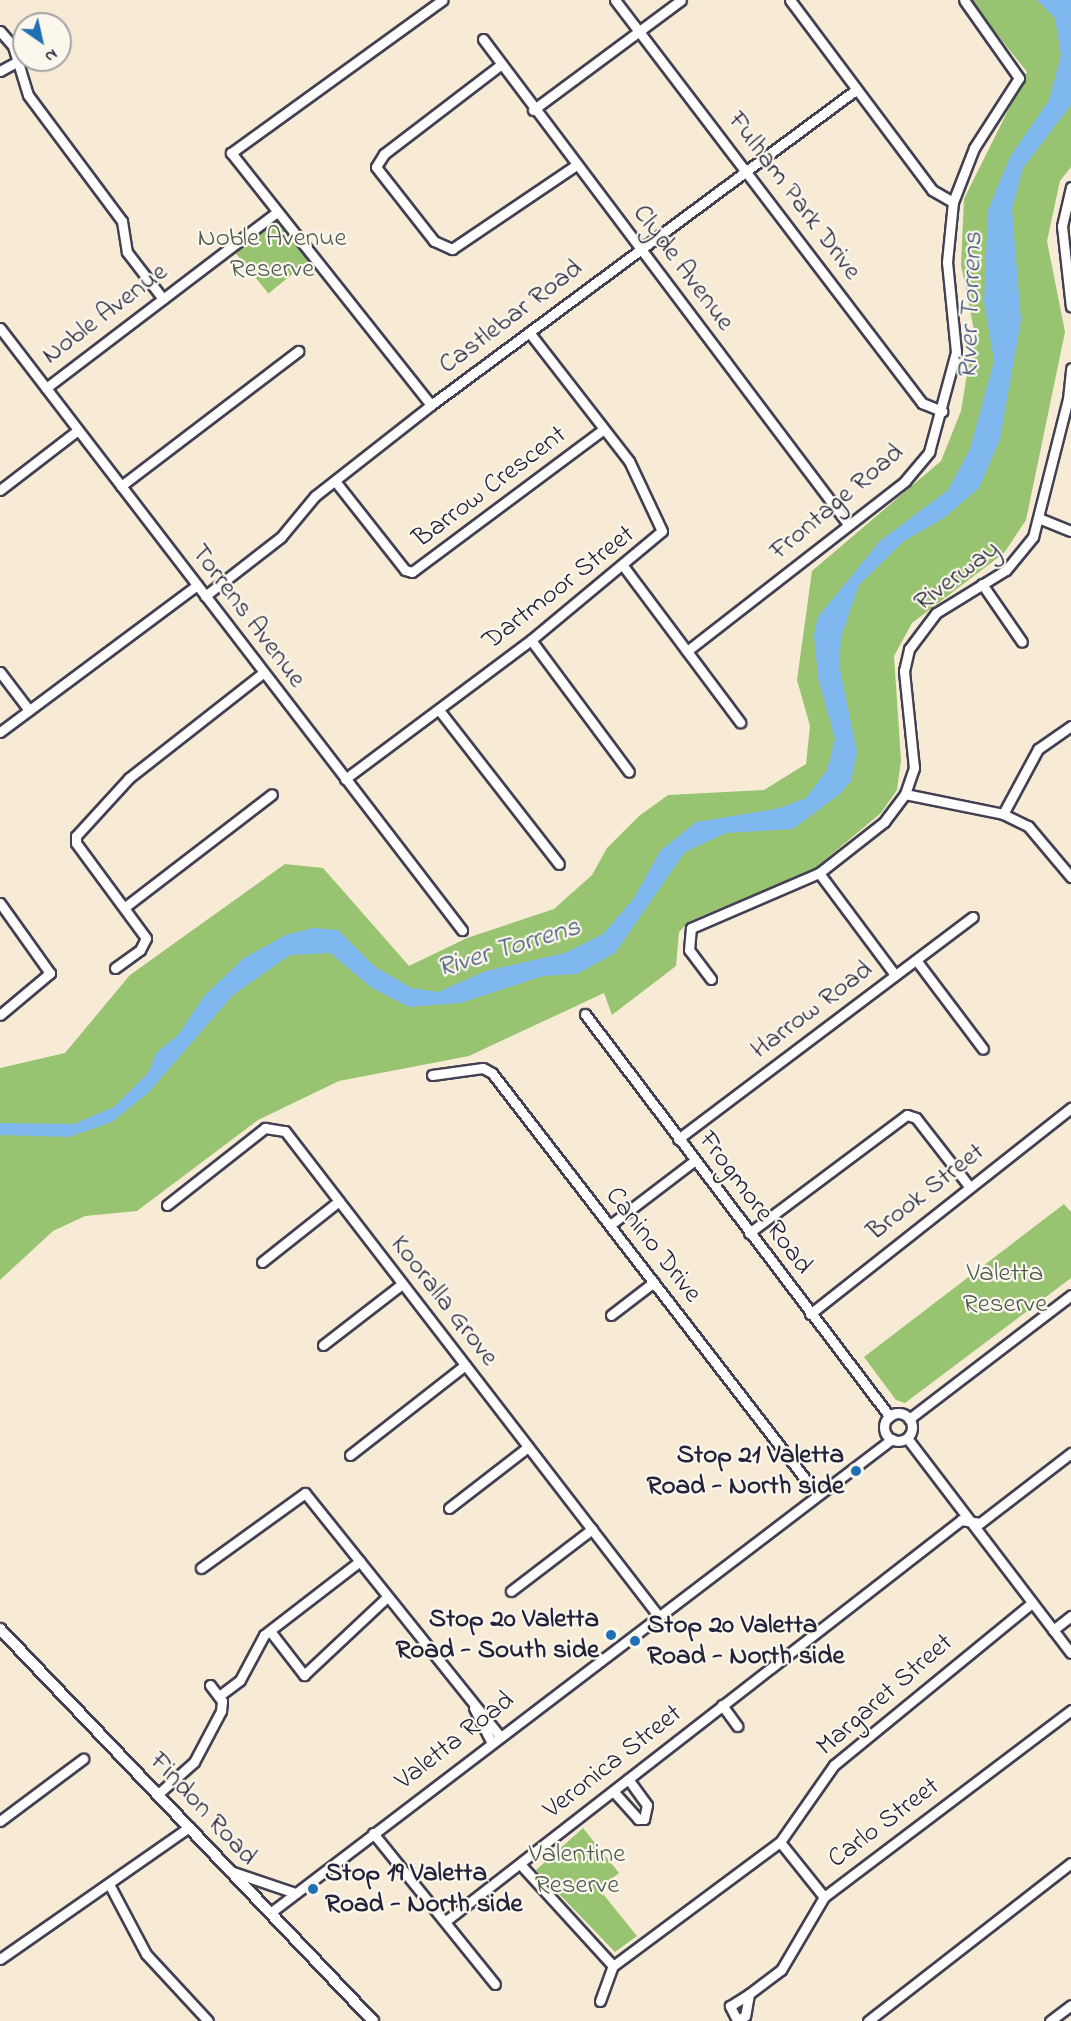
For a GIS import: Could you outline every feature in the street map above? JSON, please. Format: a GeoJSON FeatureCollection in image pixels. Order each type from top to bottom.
{"type":"FeatureCollection","features":[{"type":"Feature","properties":{"kind":"main road","name":"Findon Road"},"geometry":{"type":"LineString","coordinates":[[0,1629],[373,2021]]}},
{"type":"Feature","properties":{"kind":"street"},"geometry":{"type":"LineString","coordinates":[[431,405],[231,153],[442,0]]}},
{"type":"Feature","properties":{"kind":"street","name":"Fulham Park Drive"},"geometry":{"type":"LineString","coordinates":[[615,0],[922,403],[942,411]]}},
{"type":"Feature","properties":{"kind":"street"},"geometry":{"type":"LineString","coordinates":[[533,110],[681,0]]}},
{"type":"Feature","properties":{"kind":"street"},"geometry":{"type":"LineString","coordinates":[[790,0],[932,190],[953,201]]}},
{"type":"Feature","properties":{"kind":"street","name":"Frontage Road"},"geometry":{"type":"LineString","coordinates":[[687,651],[921,465],[942,411],[956,352],[947,262],[953,201],[974,148],[1019,78],[964,0]]}},
{"type":"Feature","properties":{"kind":"street"},"geometry":{"type":"LineString","coordinates":[[0,31],[12,51]]}},
{"type":"Feature","properties":{"kind":"street","name":"Clyde Avenue"},"geometry":{"type":"LineString","coordinates":[[483,39],[499,66],[848,524]]}},
{"type":"Feature","properties":{"kind":"street"},"geometry":{"type":"LineString","coordinates":[[499,66],[384,154],[376,167],[434,241],[452,249],[576,165]]}},
{"type":"Feature","properties":{"kind":"street"},"geometry":{"type":"LineString","coordinates":[[21,72],[28,95],[122,221],[127,252],[163,299]]}},
{"type":"Feature","properties":{"kind":"street","name":"Castlebar Road"},"geometry":{"type":"LineString","coordinates":[[205,596],[281,537],[315,496],[431,405],[639,247],[857,89]]}},
{"type":"Feature","properties":{"kind":"street"},"geometry":{"type":"LineString","coordinates":[[1071,187],[1062,226],[1071,307]]}},
{"type":"Feature","properties":{"kind":"street","name":"Noble Avenue"},"geometry":{"type":"LineString","coordinates":[[46,388],[277,212]]}},
{"type":"Feature","properties":{"kind":"street","name":"Torrens Avenue"},"geometry":{"type":"LineString","coordinates":[[0,328],[462,930]]}},
{"type":"Feature","properties":{"kind":"street","name":"Dartmoor Street"},"geometry":{"type":"LineString","coordinates":[[345,779],[531,640],[624,567],[662,531],[628,461],[529,332]]}},
{"type":"Feature","properties":{"kind":"street"},"geometry":{"type":"LineString","coordinates":[[121,486],[298,351]]}},
{"type":"Feature","properties":{"kind":"street","name":"Riverway"},"geometry":{"type":"LineString","coordinates":[[711,980],[689,950],[691,928],[819,873],[884,822],[905,794],[914,768],[904,672],[909,649],[936,613],[1019,559],[1041,519],[1071,368]]}},
{"type":"Feature","properties":{"kind":"street","name":"Barrow Crescent"},"geometry":{"type":"LineString","coordinates":[[335,481],[405,570],[412,572],[604,429]]}},
{"type":"Feature","properties":{"kind":"street"},"geometry":{"type":"LineString","coordinates":[[0,490],[78,430]]}},
{"type":"Feature","properties":{"kind":"street"},"geometry":{"type":"LineString","coordinates":[[1041,519],[1071,531]]}},
{"type":"Feature","properties":{"kind":"street"},"geometry":{"type":"LineString","coordinates":[[624,567],[740,722]]}},
{"type":"Feature","properties":{"kind":"street"},"geometry":{"type":"LineString","coordinates":[[982,584],[1022,642]]}},
{"type":"Feature","properties":{"kind":"street"},"geometry":{"type":"LineString","coordinates":[[0,732],[196,585]]}},
{"type":"Feature","properties":{"kind":"street"},"geometry":{"type":"LineString","coordinates":[[531,640],[629,772]]}},
{"type":"Feature","properties":{"kind":"street"},"geometry":{"type":"LineString","coordinates":[[0,672],[29,710]]}},
{"type":"Feature","properties":{"kind":"street"},"geometry":{"type":"LineString","coordinates":[[116,968],[140,950],[146,938],[76,843],[76,836],[129,778],[263,673]]}},
{"type":"Feature","properties":{"kind":"street"},"geometry":{"type":"LineString","coordinates":[[439,710],[559,864]]}},
{"type":"Feature","properties":{"kind":"street"},"geometry":{"type":"LineString","coordinates":[[1003,814],[1038,749],[1071,726]]}},
{"type":"Feature","properties":{"kind":"street"},"geometry":{"type":"LineString","coordinates":[[125,907],[272,794]]}},
{"type":"Feature","properties":{"kind":"street"},"geometry":{"type":"LineString","coordinates":[[905,794],[1003,814],[1042,837],[1071,878]]}},
{"type":"Feature","properties":{"kind":"street"},"geometry":{"type":"LineString","coordinates":[[819,873],[895,975]]}},
{"type":"Feature","properties":{"kind":"street"},"geometry":{"type":"LineString","coordinates":[[0,903],[50,973],[0,1015]]}},
{"type":"Feature","properties":{"kind":"street","name":"Harrow Road"},"geometry":{"type":"LineString","coordinates":[[678,1139],[973,916]]}},
{"type":"Feature","properties":{"kind":"street"},"geometry":{"type":"LineString","coordinates":[[916,960],[983,1049]]}},
{"type":"Feature","properties":{"kind":"street","name":"Frogmore Road"},"geometry":{"type":"LineString","coordinates":[[585,1014],[748,1233],[890,1417]]}},
{"type":"Feature","properties":{"kind":"street","name":"Canino Drive"},"geometry":{"type":"LineString","coordinates":[[432,1075],[483,1068],[492,1073],[816,1493]]}},
{"type":"Feature","properties":{"kind":"street","name":"Brook Street"},"geometry":{"type":"LineString","coordinates":[[810,1314],[969,1186],[1071,1108]]}},
{"type":"Feature","properties":{"kind":"street"},"geometry":{"type":"LineString","coordinates":[[748,1233],[907,1115],[916,1118],[969,1186]]}},
{"type":"Feature","properties":{"kind":"street","name":"Kooralla Grove"},"geometry":{"type":"LineString","coordinates":[[167,1205],[274,1126],[285,1131],[657,1614]]}},
{"type":"Feature","properties":{"kind":"street"},"geometry":{"type":"LineString","coordinates":[[610,1225],[694,1161]]}},
{"type":"Feature","properties":{"kind":"street"},"geometry":{"type":"LineString","coordinates":[[262,1262],[339,1200]]}},
{"type":"Feature","properties":{"kind":"street"},"geometry":{"type":"LineString","coordinates":[[611,1315],[654,1282]]}},
{"type":"Feature","properties":{"kind":"street"},"geometry":{"type":"LineString","coordinates":[[323,1345],[402,1284]]}},
{"type":"Feature","properties":{"kind":"street"},"geometry":{"type":"LineString","coordinates":[[907,1438],[889,1436],[890,1417],[909,1419],[1071,1295]]}},
{"type":"Feature","properties":{"kind":"street"},"geometry":{"type":"LineString","coordinates":[[350,1455],[465,1365]]}},
{"type":"Feature","properties":{"kind":"street"},"geometry":{"type":"LineString","coordinates":[[909,1419],[907,1438],[1071,1653]]}},
{"type":"Feature","properties":{"kind":"street","name":"Valetta Road"},"geometry":{"type":"LineString","coordinates":[[270,1913],[889,1436]]}},
{"type":"Feature","properties":{"kind":"street"},"geometry":{"type":"LineString","coordinates":[[449,1508],[528,1447]]}},
{"type":"Feature","properties":{"kind":"street","name":"Veronica Street"},"geometry":{"type":"LineString","coordinates":[[447,1920],[961,1520],[980,1523],[1071,1453]]}},
{"type":"Feature","properties":{"kind":"street"},"geometry":{"type":"LineString","coordinates":[[201,1568],[305,1493],[495,1738]]}},
{"type":"Feature","properties":{"kind":"street"},"geometry":{"type":"LineString","coordinates":[[511,1592],[592,1529]]}},
{"type":"Feature","properties":{"kind":"street"},"geometry":{"type":"LineString","coordinates":[[219,1696],[240,1680],[270,1631],[360,1561]]}},
{"type":"Feature","properties":{"kind":"street"},"geometry":{"type":"LineString","coordinates":[[270,1631],[304,1675],[387,1597]]}},
{"type":"Feature","properties":{"kind":"street","name":"Margaret Street"},"geometry":{"type":"LineString","coordinates":[[613,1966],[780,1842],[834,1765],[1032,1603]]}},
{"type":"Feature","properties":{"kind":"street"},"geometry":{"type":"LineString","coordinates":[[1053,1630],[1071,1616]]}},
{"type":"Feature","properties":{"kind":"street"},"geometry":{"type":"LineString","coordinates":[[158,1794],[194,1762],[221,1711],[219,1696],[210,1684]]}},
{"type":"Feature","properties":{"kind":"street","name":"Veronica Street"},"geometry":{"type":"LineString","coordinates":[[722,1705],[737,1726]]}},
{"type":"Feature","properties":{"kind":"street","name":"Carlo Street"},"geometry":{"type":"LineString","coordinates":[[749,1994],[780,1970],[824,1897],[1071,1710]]}},
{"type":"Feature","properties":{"kind":"street"},"geometry":{"type":"LineString","coordinates":[[0,1821],[83,1759]]}},
{"type":"Feature","properties":{"kind":"street"},"geometry":{"type":"LineString","coordinates":[[614,1791],[638,1819],[644,1819],[647,1805],[628,1779]]}},
{"type":"Feature","properties":{"kind":"street"},"geometry":{"type":"LineString","coordinates":[[0,1959],[189,1827]]}},
{"type":"Feature","properties":{"kind":"street"},"geometry":{"type":"LineString","coordinates":[[373,1833],[447,1920],[495,1984]]}},
{"type":"Feature","properties":{"kind":"street"},"geometry":{"type":"LineString","coordinates":[[780,1842],[824,1897]]}},
{"type":"Feature","properties":{"kind":"street"},"geometry":{"type":"LineString","coordinates":[[868,2021],[1071,1863]]}},
{"type":"Feature","properties":{"kind":"street"},"geometry":{"type":"LineString","coordinates":[[520,1864],[613,1966],[600,2001]]}},
{"type":"Feature","properties":{"kind":"street"},"geometry":{"type":"LineString","coordinates":[[230,1871],[295,1893]]}},
{"type":"Feature","properties":{"kind":"street"},"geometry":{"type":"LineString","coordinates":[[109,1884],[146,1954],[208,2021]]}},
{"type":"Feature","properties":{"kind":"street"},"geometry":{"type":"LineString","coordinates":[[1050,2021],[1071,2004]]}},
{"type":"Feature","properties":{"kind":"green space"},"geometry":{"type":"Polygon","coordinates":[[[970,0],[1071,0],[1071,167],[1060,181],[1047,241],[1065,332],[1026,520],[1004,553],[912,623],[894,656],[901,760],[897,790],[881,813],[814,869],[690,921],[679,932],[676,966],[612,1015],[604,993],[469,1056],[339,1081],[258,1120],[137,1211],[85,1216],[53,1231],[0,1280],[0,1068],[65,1053],[130,975],[285,864],[323,868],[409,966],[467,938],[554,909],[592,875],[607,848],[639,816],[668,795],[764,790],[806,764],[810,726],[797,680],[812,571],[941,461],[961,411],[974,330],[961,265],[964,199],[1027,72],[970,0]]]}},
{"type":"Feature","properties":{"kind":"green space","name":"Noble Avenue Reserve"},"geometry":{"type":"Polygon","coordinates":[[[277,212],[314,257],[268,294],[232,249],[277,212]]]}},
{"type":"Feature","properties":{"kind":"green space","name":"Valetta Reserve"},"geometry":{"type":"Polygon","coordinates":[[[1064,1204],[1071,1212],[1071,1278],[905,1403],[896,1400],[864,1357],[1064,1204]]]}},
{"type":"Feature","properties":{"kind":"green space","name":"Valentine Reserve"},"geometry":{"type":"Polygon","coordinates":[[[583,1828],[619,1873],[599,1889],[637,1936],[615,1952],[536,1870],[583,1828]]]}},
{"type":"Feature","properties":{"kind":"water","name":"River Torrens"},"geometry":{"type":"Polygon","coordinates":[[[1037,0],[1071,0],[1071,105],[1023,168],[1012,209],[1021,320],[1000,439],[979,488],[944,518],[904,541],[859,585],[841,637],[839,665],[857,752],[851,781],[840,794],[793,829],[726,833],[685,852],[615,953],[577,974],[543,976],[461,1003],[409,1007],[372,988],[330,953],[290,955],[233,995],[149,1092],[112,1122],[69,1137],[0,1135],[0,1123],[74,1124],[114,1107],[148,1073],[157,1052],[179,1034],[204,996],[244,958],[286,935],[313,928],[338,930],[374,966],[411,988],[438,992],[486,971],[565,953],[603,934],[634,898],[660,851],[696,822],[780,808],[806,798],[827,770],[835,739],[818,678],[814,634],[818,617],[880,541],[948,490],[970,449],[994,361],[984,302],[988,210],[1010,157],[1049,100],[1061,55],[1055,18],[1037,0]]]}},
{"type":"Feature","properties":{"kind":"place","name":"Stop 21 Valetta Road - North side"},"geometry":{"type":"Point","coordinates":[856,1471]}},
{"type":"Feature","properties":{"kind":"place","name":"Stop 20 Valetta Road - South side"},"geometry":{"type":"Point","coordinates":[611,1635]}},
{"type":"Feature","properties":{"kind":"place","name":"Stop 20 Valetta Road - North side"},"geometry":{"type":"Point","coordinates":[635,1641]}},
{"type":"Feature","properties":{"kind":"place","name":"Stop 19 Valetta Road - North side"},"geometry":{"type":"Point","coordinates":[313,1889]}}]}
